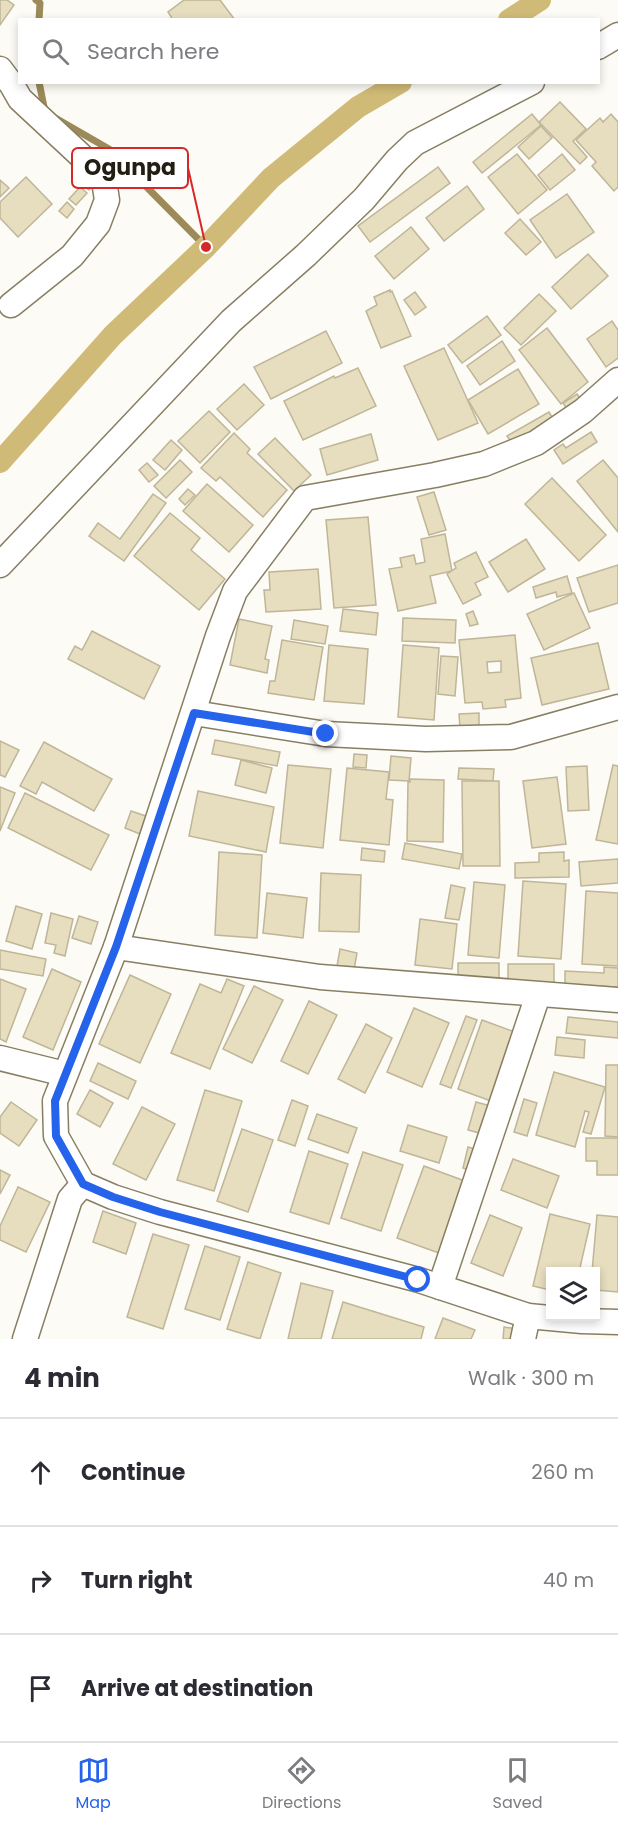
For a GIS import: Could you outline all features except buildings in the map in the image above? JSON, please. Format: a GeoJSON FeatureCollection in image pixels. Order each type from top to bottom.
{"type":"FeatureCollection","features":[{"type":"Feature","properties":{"kind":"street"},"geometry":{"type":"LineString","coordinates":[[600,46],[618,34]]}},
{"type":"Feature","properties":{"kind":"street"},"geometry":{"type":"LineString","coordinates":[[0,69],[20,99],[92,166],[104,181],[107,200],[98,224],[72,256],[10,305]]}},
{"type":"Feature","properties":{"kind":"street"},"geometry":{"type":"LineString","coordinates":[[0,565],[231,321],[306,255],[415,143],[528,84]]}},
{"type":"Feature","properties":{"kind":"street"},"geometry":{"type":"LineString","coordinates":[[618,380],[583,411],[536,443],[484,464],[305,498],[235,591],[218,636],[116,947],[55,1101],[56,1136],[83,1184],[113,1197],[160,1212],[440,1287],[528,1316],[618,1322]]}},
{"type":"Feature","properties":{"kind":"street"},"geometry":{"type":"LineString","coordinates":[[194,713],[326,734],[426,740],[511,737],[618,706]]}},
{"type":"Feature","properties":{"kind":"street"},"geometry":{"type":"LineString","coordinates":[[116,947],[320,977],[618,1000]]}},
{"type":"Feature","properties":{"kind":"street"},"geometry":{"type":"LineString","coordinates":[[440,1287],[538,995]]}},
{"type":"Feature","properties":{"kind":"street"},"geometry":{"type":"LineString","coordinates":[[0,1058],[65,1074]]}},
{"type":"Feature","properties":{"kind":"street"},"geometry":{"type":"LineString","coordinates":[[25,1339],[70,1199],[83,1184]]}},
{"type":"Feature","properties":{"kind":"street"},"geometry":{"type":"LineString","coordinates":[[523,1339],[528,1316]]}},
{"type":"Feature","properties":{"kind":"waterway"},"geometry":{"type":"LineString","coordinates":[[36,0],[40,3],[39,18]]}},
{"type":"Feature","properties":{"kind":"waterway"},"geometry":{"type":"LineString","coordinates":[[512,18],[540,0]]}},
{"type":"Feature","properties":{"kind":"waterway"},"geometry":{"type":"LineString","coordinates":[[39,84],[45,112]]}},
{"type":"Feature","properties":{"kind":"waterway"},"geometry":{"type":"LineString","coordinates":[[0,462],[113,335],[206,247],[271,178],[358,107],[398,84]]}},
{"type":"Feature","properties":{"kind":"waterway"},"geometry":{"type":"LineString","coordinates":[[57,119],[109,149],[206,247]]}},
{"type":"Feature","properties":{"kind":"place","name":"Ogunpa"},"geometry":{"type":"Point","coordinates":[206,247]}},
{"type":"Feature","properties":{"kind":"route"},"geometry":{"type":"LineString","coordinates":[[326,734],[194,713],[116,947],[55,1101],[56,1136],[83,1184],[113,1197],[160,1212],[418,1280]]}}]}
